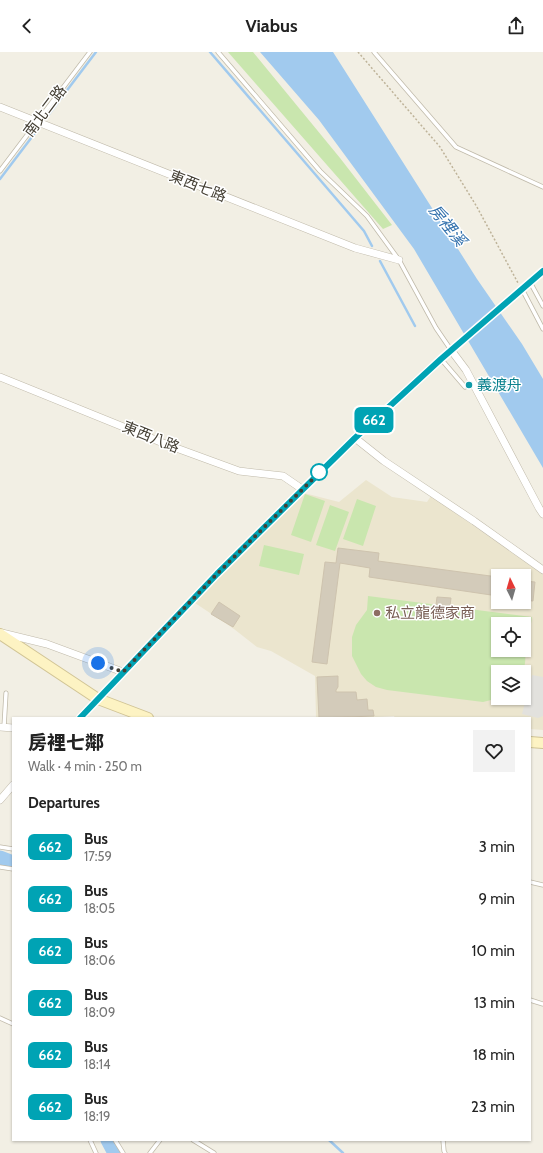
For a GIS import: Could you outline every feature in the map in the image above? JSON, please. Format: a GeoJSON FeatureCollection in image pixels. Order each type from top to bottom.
{"type":"FeatureCollection","features":[{"type":"Feature","properties":{"kind":"main road"},"geometry":{"type":"LineString","coordinates":[[0,633],[98,698],[146,717]]}},
{"type":"Feature","properties":{"kind":"main road"},"geometry":{"type":"LineString","coordinates":[[531,742],[543,743]]}},
{"type":"Feature","properties":{"kind":"street","name":"東西七路"},"geometry":{"type":"LineString","coordinates":[[0,106],[355,248],[398,260]]}},
{"type":"Feature","properties":{"kind":"street"},"geometry":{"type":"LineString","coordinates":[[81,717],[217,574],[355,438],[451,350],[543,270]]}},
{"type":"Feature","properties":{"kind":"street"},"geometry":{"type":"LineString","coordinates":[[451,350],[466,370],[543,514]]}},
{"type":"Feature","properties":{"kind":"street","name":"東西八路"},"geometry":{"type":"LineString","coordinates":[[0,377],[239,471],[283,476],[302,490]]}},
{"type":"Feature","properties":{"kind":"street"},"geometry":{"type":"LineString","coordinates":[[355,438],[384,461],[474,521],[543,570]]}},
{"type":"Feature","properties":{"kind":"street"},"geometry":{"type":"LineString","coordinates":[[0,633],[47,644],[123,672]]}},
{"type":"Feature","properties":{"kind":"street"},"geometry":{"type":"LineString","coordinates":[[2,727],[12,728]]}},
{"type":"Feature","properties":{"kind":"street"},"geometry":{"type":"LineString","coordinates":[[0,800],[12,786]]}},
{"type":"Feature","properties":{"kind":"lane","name":"南北二路"},"geometry":{"type":"LineString","coordinates":[[0,171],[90,52]]}},
{"type":"Feature","properties":{"kind":"lane"},"geometry":{"type":"LineString","coordinates":[[218,52],[320,171],[367,216],[398,260],[436,328],[451,350]]}},
{"type":"Feature","properties":{"kind":"lane"},"geometry":{"type":"LineString","coordinates":[[374,52],[456,147],[543,187]]}},
{"type":"Feature","properties":{"kind":"lane"},"geometry":{"type":"LineString","coordinates":[[530,282],[543,306]]}},
{"type":"Feature","properties":{"kind":"lane"},"geometry":{"type":"LineString","coordinates":[[522,289],[543,328]]}},
{"type":"Feature","properties":{"kind":"lane"},"geometry":{"type":"LineString","coordinates":[[441,359],[465,387]]}},
{"type":"Feature","properties":{"kind":"lane"},"geometry":{"type":"LineString","coordinates":[[2,727],[6,693]]}},
{"type":"Feature","properties":{"kind":"lane"},"geometry":{"type":"LineString","coordinates":[[0,847],[12,849]]}},
{"type":"Feature","properties":{"kind":"lane"},"geometry":{"type":"LineString","coordinates":[[0,866],[12,869]]}},
{"type":"Feature","properties":{"kind":"lane"},"geometry":{"type":"LineString","coordinates":[[531,882],[543,885]]}},
{"type":"Feature","properties":{"kind":"lane"},"geometry":{"type":"LineString","coordinates":[[531,1000],[543,1004]]}},
{"type":"Feature","properties":{"kind":"lane"},"geometry":{"type":"LineString","coordinates":[[0,1018],[12,1024]]}},
{"type":"Feature","properties":{"kind":"lane"},"geometry":{"type":"LineString","coordinates":[[90,1141],[96,1153]]}},
{"type":"Feature","properties":{"kind":"lane"},"geometry":{"type":"LineString","coordinates":[[116,1141],[123,1153]]}},
{"type":"Feature","properties":{"kind":"lane"},"geometry":{"type":"LineString","coordinates":[[150,1153],[159,1141]]}},
{"type":"Feature","properties":{"kind":"lane"},"geometry":{"type":"LineString","coordinates":[[195,1141],[214,1153]]}},
{"type":"Feature","properties":{"kind":"lane"},"geometry":{"type":"LineString","coordinates":[[443,1141],[445,1153]]}},
{"type":"Feature","properties":{"kind":"path"},"geometry":{"type":"LineString","coordinates":[[358,52],[440,147],[477,207],[522,289]]}},
{"type":"Feature","properties":{"kind":"shaded area","name":"私立龍德家商"},"geometry":{"type":"Polygon","coordinates":[[[366,480],[392,497],[427,502],[431,496],[543,574],[543,730],[531,729],[531,717],[316,717],[315,676],[271,651],[257,647],[234,629],[195,603],[224,572],[304,493],[339,502],[366,480]]]}},
{"type":"Feature","properties":{"kind":"shaded area"},"geometry":{"type":"Polygon","coordinates":[[[532,675],[543,677],[543,716],[538,718],[522,714],[524,705],[531,705],[532,675]]]}},
{"type":"Feature","properties":{"kind":"green space"},"geometry":{"type":"Polygon","coordinates":[[[228,52],[253,52],[340,158],[392,225],[383,229],[228,52]]]}},
{"type":"Feature","properties":{"kind":"green space"},"geometry":{"type":"Polygon","coordinates":[[[305,494],[325,501],[311,542],[291,535],[305,494]]]}},
{"type":"Feature","properties":{"kind":"green space"},"geometry":{"type":"Polygon","coordinates":[[[357,499],[376,506],[363,546],[343,539],[357,499]]]}},
{"type":"Feature","properties":{"kind":"green space"},"geometry":{"type":"Polygon","coordinates":[[[330,505],[349,512],[335,551],[316,545],[330,505]]]}},
{"type":"Feature","properties":{"kind":"green space"},"geometry":{"type":"Polygon","coordinates":[[[264,545],[304,554],[299,575],[259,566],[264,545]]]}},
{"type":"Feature","properties":{"kind":"green space"},"geometry":{"type":"Polygon","coordinates":[[[368,596],[532,617],[531,624],[531,617],[491,617],[491,657],[525,657],[525,665],[491,665],[491,700],[483,702],[387,690],[376,687],[367,681],[361,674],[352,656],[352,637],[356,625],[367,610],[368,596]]]}},
{"type":"Feature","properties":{"kind":"water"},"geometry":{"type":"Polygon","coordinates":[[[260,52],[333,52],[477,279],[522,344],[543,379],[543,468],[414,249],[319,120],[260,52]]]}},
{"type":"Feature","properties":{"kind":"building"},"geometry":{"type":"Polygon","coordinates":[[[338,548],[379,553],[378,561],[491,576],[491,595],[369,577],[370,568],[340,563],[327,664],[312,662],[325,562],[336,563],[338,548]]]}},
{"type":"Feature","properties":{"kind":"building"},"geometry":{"type":"Polygon","coordinates":[[[531,582],[535,582],[533,601],[531,601],[531,582]]]}},
{"type":"Feature","properties":{"kind":"building"},"geometry":{"type":"Polygon","coordinates":[[[437,597],[451,598],[450,606],[436,605],[437,597]]]}},
{"type":"Feature","properties":{"kind":"building"},"geometry":{"type":"Polygon","coordinates":[[[219,602],[240,616],[233,627],[211,614],[219,602]]]}},
{"type":"Feature","properties":{"kind":"building"},"geometry":{"type":"Polygon","coordinates":[[[338,676],[338,687],[336,692],[356,692],[357,700],[367,699],[368,710],[373,710],[374,716],[319,717],[317,677],[338,676]]]}},
{"type":"Feature","properties":{"kind":"waterway"},"geometry":{"type":"LineString","coordinates":[[46,118],[96,52]]}},
{"type":"Feature","properties":{"kind":"waterway"},"geometry":{"type":"LineString","coordinates":[[210,52],[364,231],[372,246]]}},
{"type":"Feature","properties":{"kind":"waterway"},"geometry":{"type":"LineString","coordinates":[[0,179],[38,129]]}},
{"type":"Feature","properties":{"kind":"waterway"},"geometry":{"type":"LineString","coordinates":[[380,261],[415,326]]}},
{"type":"Feature","properties":{"kind":"waterway"},"geometry":{"type":"LineString","coordinates":[[0,858],[12,863]]}},
{"type":"Feature","properties":{"kind":"waterway"},"geometry":{"type":"LineString","coordinates":[[109,1141],[115,1153]]}},
{"type":"Feature","properties":{"kind":"waterway"},"geometry":{"type":"LineString","coordinates":[[330,1141],[343,1153]]}},
{"type":"Feature","properties":{"kind":"bus line","name":"662"},"geometry":{"type":"LineString","coordinates":[[81,717],[217,574],[355,438],[441,359],[543,271]]}},
{"type":"Feature","properties":{"kind":"place","name":"義渡舟"},"geometry":{"type":"Point","coordinates":[469,385]}},
{"type":"Feature","properties":{"kind":"place","name":"私立龍德家商"},"geometry":{"type":"Point","coordinates":[377,613]}},
{"type":"Feature","properties":{"kind":"route"},"geometry":{"type":"LineString","coordinates":[[98,663],[123,672],[217,574],[323,469],[319,472]]}},
{"type":"Feature","properties":{"kind":"water label","name":"房裡溪"},"geometry":{"type":"Point","coordinates":[448,225]}}]}
